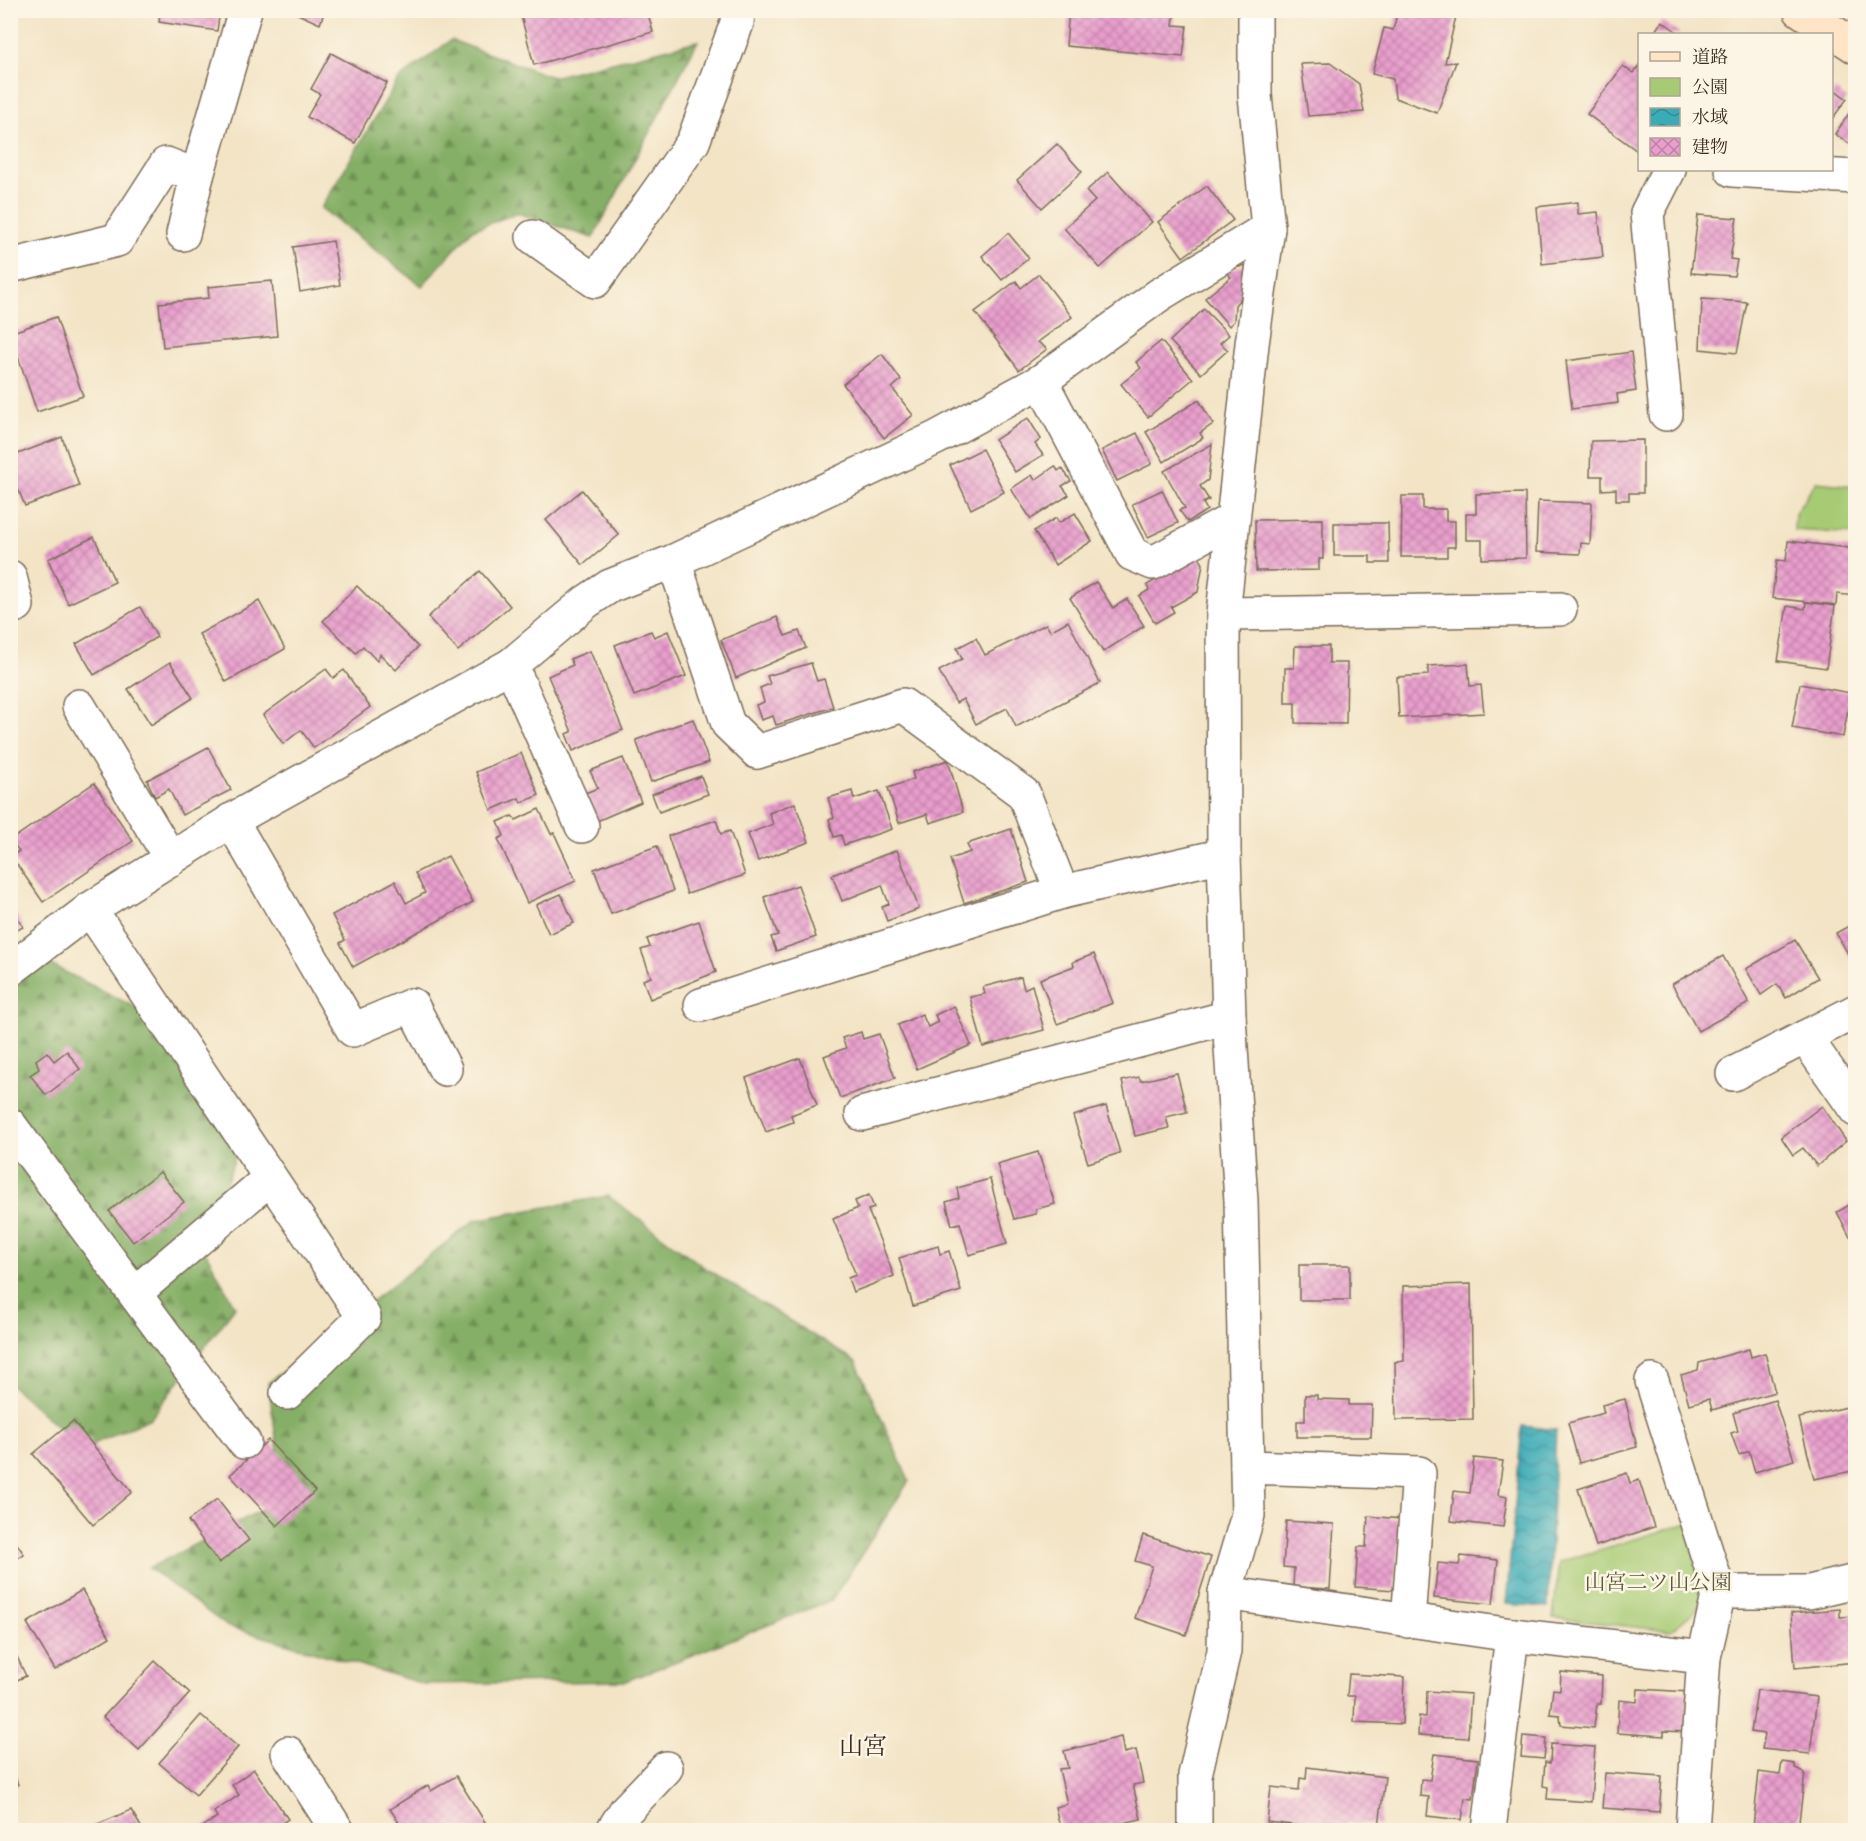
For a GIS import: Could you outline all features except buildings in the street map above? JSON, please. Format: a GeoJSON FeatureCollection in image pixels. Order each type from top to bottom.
{"type":"FeatureCollection","features":[{"type":"Feature","properties":{"kind":"street"},"geometry":{"type":"LineString","coordinates":[[183,234],[197,176],[245,10]]}},
{"type":"Feature","properties":{"kind":"street"},"geometry":{"type":"LineString","coordinates":[[532,237],[595,281],[693,142],[737,23],[738,10]]}},
{"type":"Feature","properties":{"kind":"street"},"geometry":{"type":"LineString","coordinates":[[1195,1830],[1195,1775],[1224,1651],[1225,1593],[1248,1515],[1241,1201],[1229,1017],[1224,855],[1223,614],[1252,344],[1268,228],[1254,95],[1255,10]]}},
{"type":"Feature","properties":{"kind":"street"},"geometry":{"type":"LineString","coordinates":[[1800,10],[1856,47]]}},
{"type":"Feature","properties":{"kind":"street"},"geometry":{"type":"LineString","coordinates":[[10,266],[117,240],[166,164],[197,176]]}},
{"type":"Feature","properties":{"kind":"street"},"geometry":{"type":"LineString","coordinates":[[1666,414],[1647,213],[1668,171]]}},
{"type":"Feature","properties":{"kind":"street"},"geometry":{"type":"LineString","coordinates":[[1750,171],[1856,177]]}},
{"type":"Feature","properties":{"kind":"street"},"geometry":{"type":"LineString","coordinates":[[10,970],[90,909],[231,820],[511,665],[586,602],[610,586],[674,561],[936,438],[1041,381],[1159,295],[1268,228]]}},
{"type":"Feature","properties":{"kind":"street"},"geometry":{"type":"LineString","coordinates":[[1041,381],[1132,554],[1153,562],[1233,519]]}},
{"type":"Feature","properties":{"kind":"street"},"geometry":{"type":"LineString","coordinates":[[674,561],[728,724],[758,752],[903,705],[1024,794],[1062,892]]}},
{"type":"Feature","properties":{"kind":"street"},"geometry":{"type":"LineString","coordinates":[[10,577],[17,605],[10,606]]}},
{"type":"Feature","properties":{"kind":"street"},"geometry":{"type":"LineString","coordinates":[[1223,614],[1560,609]]}},
{"type":"Feature","properties":{"kind":"street"},"geometry":{"type":"LineString","coordinates":[[511,665],[582,826]]}},
{"type":"Feature","properties":{"kind":"street"},"geometry":{"type":"LineString","coordinates":[[79,706],[171,859]]}},
{"type":"Feature","properties":{"kind":"street"},"geometry":{"type":"LineString","coordinates":[[231,820],[353,1030],[412,1005],[445,1069]]}},
{"type":"Feature","properties":{"kind":"street"},"geometry":{"type":"LineString","coordinates":[[701,1005],[1062,892],[1224,855]]}},
{"type":"Feature","properties":{"kind":"street"},"geometry":{"type":"LineString","coordinates":[[90,909],[364,1317],[287,1392]]}},
{"type":"Feature","properties":{"kind":"street"},"geometry":{"type":"LineString","coordinates":[[1733,1074],[1856,1011]]}},
{"type":"Feature","properties":{"kind":"street"},"geometry":{"type":"LineString","coordinates":[[862,1114],[1229,1017]]}},
{"type":"Feature","properties":{"kind":"street"},"geometry":{"type":"LineString","coordinates":[[1804,1037],[1856,1110]]}},
{"type":"Feature","properties":{"kind":"street"},"geometry":{"type":"LineString","coordinates":[[10,1125],[244,1442]]}},
{"type":"Feature","properties":{"kind":"street"},"geometry":{"type":"LineString","coordinates":[[135,1293],[270,1178]]}},
{"type":"Feature","properties":{"kind":"street"},"geometry":{"type":"LineString","coordinates":[[1652,1381],[1719,1592],[1704,1657],[1692,1830]]}},
{"type":"Feature","properties":{"kind":"street"},"geometry":{"type":"LineString","coordinates":[[1247,1467],[1419,1473],[1408,1621]]}},
{"type":"Feature","properties":{"kind":"street"},"geometry":{"type":"LineString","coordinates":[[1719,1592],[1809,1592],[1856,1581]]}},
{"type":"Feature","properties":{"kind":"street"},"geometry":{"type":"LineString","coordinates":[[1225,1593],[1512,1635],[1704,1657]]}},
{"type":"Feature","properties":{"kind":"street"},"geometry":{"type":"LineString","coordinates":[[1489,1830],[1512,1635]]}},
{"type":"Feature","properties":{"kind":"street"},"geometry":{"type":"LineString","coordinates":[[288,1753],[337,1830]]}},
{"type":"Feature","properties":{"kind":"street"},"geometry":{"type":"LineString","coordinates":[[613,1830],[626,1810],[666,1768]]}},
{"type":"Feature","properties":{"kind":"green space"},"geometry":{"type":"Polygon","coordinates":[[[451,40],[552,77],[698,41],[593,238],[517,213],[472,230],[422,286],[321,208],[398,80],[451,40]]]}},
{"type":"Feature","properties":{"kind":"green space"},"geometry":{"type":"Polygon","coordinates":[[[1816,482],[1855,486],[1855,534],[1794,530],[1795,514],[1816,482]]]}},
{"type":"Feature","properties":{"kind":"green space"},"geometry":{"type":"Polygon","coordinates":[[[41,960],[143,1011],[237,1151],[204,1249],[235,1307],[151,1418],[82,1449],[11,1385],[10,981],[41,960]]]}},
{"type":"Feature","properties":{"kind":"green space"},"geometry":{"type":"Polygon","coordinates":[[[608,1196],[708,1270],[856,1362],[909,1481],[832,1600],[626,1681],[424,1684],[227,1626],[149,1568],[285,1498],[268,1383],[475,1220],[608,1196]]]}},
{"type":"Feature","properties":{"kind":"green space","name":"山宮二ツ山公園"},"geometry":{"type":"Polygon","coordinates":[[[1688,1523],[1706,1601],[1671,1631],[1553,1618],[1559,1562],[1688,1523]]]}},
{"type":"Feature","properties":{"kind":"water"},"geometry":{"type":"Polygon","coordinates":[[[1522,1426],[1556,1430],[1548,1607],[1506,1604],[1522,1426]]]}},
{"type":"Feature","properties":{"kind":"district","name":"山宮"},"geometry":{"type":"Point","coordinates":[863,1745]}}]}
